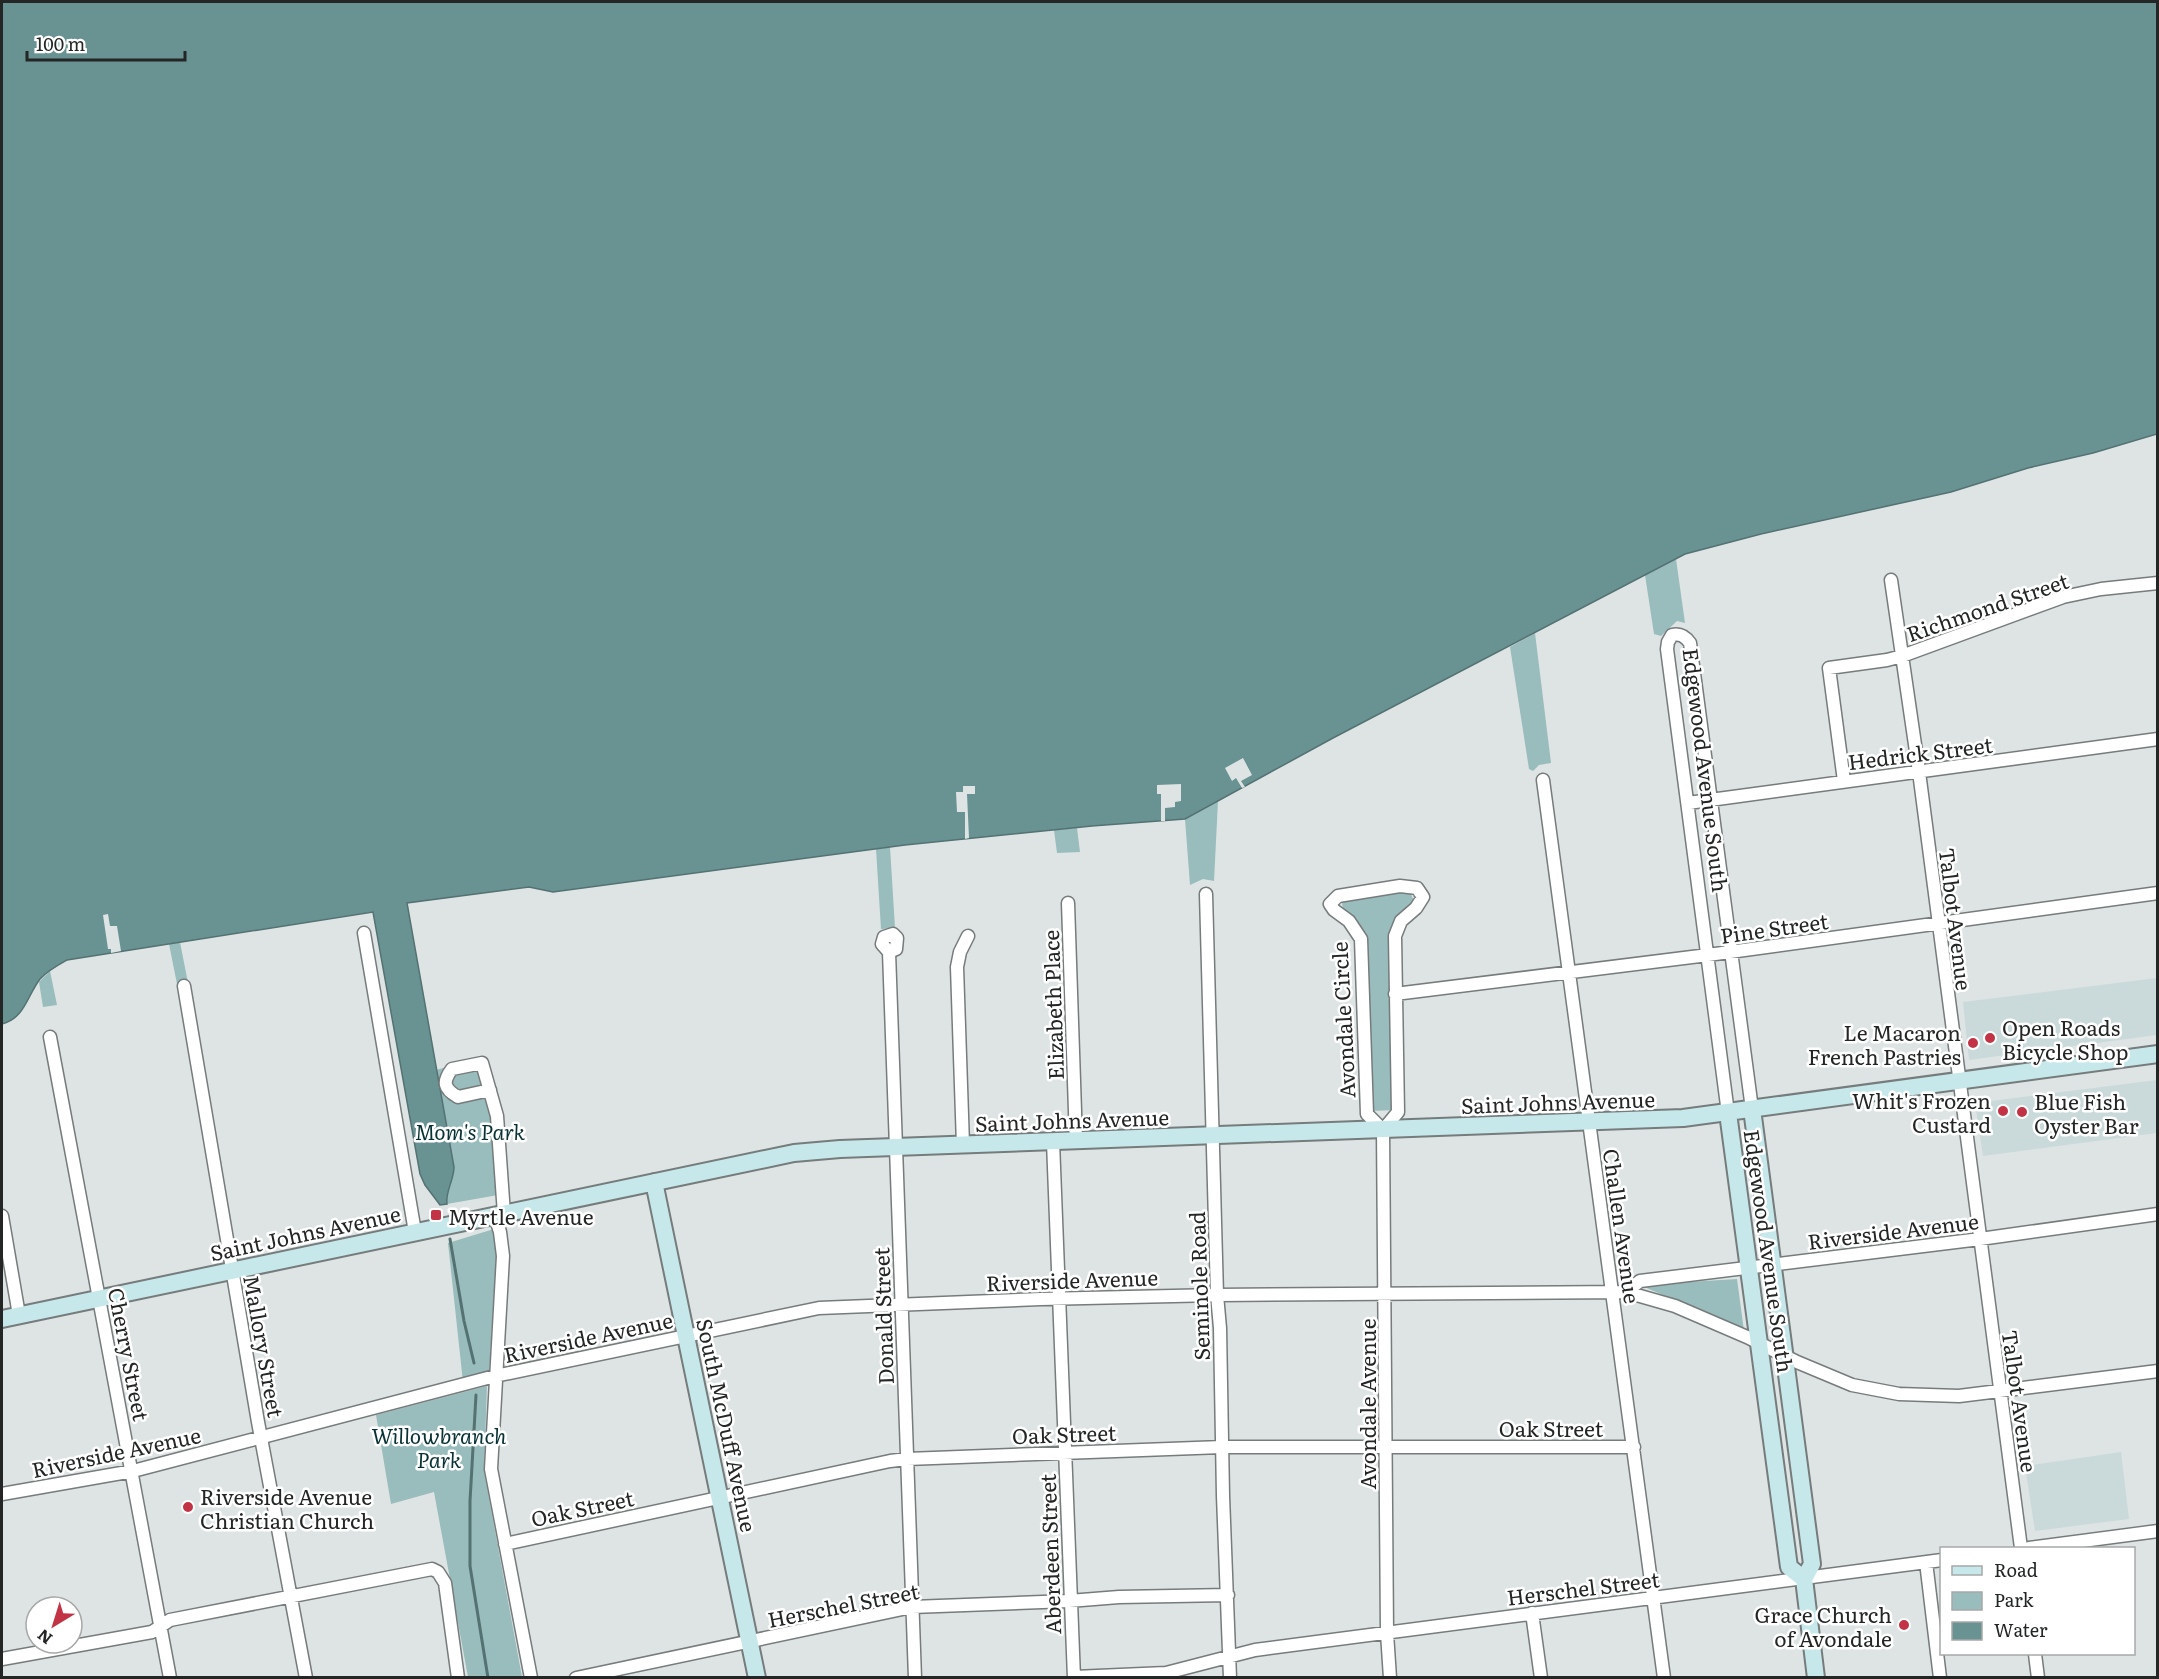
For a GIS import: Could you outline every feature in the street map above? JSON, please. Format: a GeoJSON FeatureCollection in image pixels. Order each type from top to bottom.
{"type":"FeatureCollection","features":[{"type":"Feature","properties":{"kind":"main road","name":"Saint Johns Avenue"},"geometry":{"type":"LineString","coordinates":[[2,1319],[794,1153],[840,1149],[1683,1118],[2157,1054]]}},
{"type":"Feature","properties":{"kind":"main road","name":"Edgewood Avenue South"},"geometry":{"type":"LineString","coordinates":[[1752,1109],[1812,1564],[1804,1579],[1816,1677]]}},
{"type":"Feature","properties":{"kind":"main road","name":"Edgewood Avenue South"},"geometry":{"type":"LineString","coordinates":[[1728,1113],[1790,1567],[1804,1579]]}},
{"type":"Feature","properties":{"kind":"main road","name":"South McDuff Avenue"},"geometry":{"type":"LineString","coordinates":[[654,1182],[757,1677]]}},
{"type":"Feature","properties":{"kind":"street","name":"Talbot Avenue"},"geometry":{"type":"LineString","coordinates":[[1891,580],[1919,772],[2021,1547]]}},
{"type":"Feature","properties":{"kind":"street","name":"Richmond Street"},"geometry":{"type":"LineString","coordinates":[[1844,781],[1829,668],[1902,656],[2062,597],[2101,589],[2157,583]]}},
{"type":"Feature","properties":{"kind":"street","name":"Edgewood Avenue South"},"geometry":{"type":"LineString","coordinates":[[1728,1113],[1667,649],[1672,635],[1677,634],[1685,636],[1689,643],[1752,1109]]}},
{"type":"Feature","properties":{"kind":"street","name":"Hedrick Street"},"geometry":{"type":"LineString","coordinates":[[1688,803],[2157,739]]}},
{"type":"Feature","properties":{"kind":"street","name":"Challen Avenue"},"geometry":{"type":"LineString","coordinates":[[1543,780],[1664,1677]]}},
{"type":"Feature","properties":{"kind":"street","name":"Avondale Circle"},"geometry":{"type":"LineString","coordinates":[[1400,886],[1417,888],[1423,897],[1416,908],[1401,921],[1395,936],[1395,993],[1398,1112],[1383,1130],[1367,1114],[1361,939],[1356,929],[1330,904],[1338,896],[1400,886]]}},
{"type":"Feature","properties":{"kind":"street","name":"Pine Street"},"geometry":{"type":"LineString","coordinates":[[1395,993],[1708,956],[2157,893]]}},
{"type":"Feature","properties":{"kind":"street","name":"Seminole Road"},"geometry":{"type":"LineString","coordinates":[[1206,894],[1230,1677]]}},
{"type":"Feature","properties":{"kind":"street","name":"Elizabeth Place"},"geometry":{"type":"LineString","coordinates":[[1068,903],[1076,1141]]}},
{"type":"Feature","properties":{"kind":"street"},"geometry":{"type":"LineString","coordinates":[[364,933],[415,1232]]}},
{"type":"Feature","properties":{"kind":"street"},"geometry":{"type":"LineString","coordinates":[[963,1145],[957,967],[960,952],[968,936]]}},
{"type":"Feature","properties":{"kind":"street","name":"Donald Street"},"geometry":{"type":"LineString","coordinates":[[889,952],[915,1677]]}},
{"type":"Feature","properties":{"kind":"street","name":"Mallory Street"},"geometry":{"type":"LineString","coordinates":[[183,986],[306,1677]]}},
{"type":"Feature","properties":{"kind":"street","name":"Cherry Street"},"geometry":{"type":"LineString","coordinates":[[50,1037],[170,1677]]}},
{"type":"Feature","properties":{"kind":"street"},"geometry":{"type":"LineString","coordinates":[[490,1090],[497,1116],[500,1233],[503,1256],[491,1469],[531,1677]]}},
{"type":"Feature","properties":{"kind":"street","name":"Avondale Avenue"},"geometry":{"type":"LineString","coordinates":[[1383,1130],[1387,1633],[1390,1677]]}},
{"type":"Feature","properties":{"kind":"street","name":"Aberdeen Street"},"geometry":{"type":"LineString","coordinates":[[1053,1142],[1069,1601],[1074,1677]]}},
{"type":"Feature","properties":{"kind":"street","name":"Riverside Avenue"},"geometry":{"type":"LineString","coordinates":[[2,1494],[133,1471],[495,1376],[819,1308],[1058,1298],[1613,1293],[1626,1292],[1640,1281],[1750,1269],[2157,1214]]}},
{"type":"Feature","properties":{"kind":"street"},"geometry":{"type":"LineString","coordinates":[[2,1216],[20,1315]]}},
{"type":"Feature","properties":{"kind":"street"},"geometry":{"type":"LineString","coordinates":[[1626,1292],[1675,1306],[1852,1385],[1899,1394],[1959,1396],[2157,1371]]}},
{"type":"Feature","properties":{"kind":"street","name":"Oak Street"},"geometry":{"type":"LineString","coordinates":[[505,1544],[907,1459],[1222,1447],[1634,1447]]}},
{"type":"Feature","properties":{"kind":"street"},"geometry":{"type":"LineString","coordinates":[[2037,1547],[2157,1531]]}},
{"type":"Feature","properties":{"kind":"street","name":"Herschel Street"},"geometry":{"type":"LineString","coordinates":[[1074,1677],[1166,1673],[1255,1650],[1940,1560]]}},
{"type":"Feature","properties":{"kind":"street"},"geometry":{"type":"LineString","coordinates":[[1926,1562],[1939,1673]]}},
{"type":"Feature","properties":{"kind":"street"},"geometry":{"type":"LineString","coordinates":[[2,1659],[152,1632],[170,1620],[432,1569],[438,1572],[445,1583],[458,1677]]}},
{"type":"Feature","properties":{"kind":"street","name":"Herschel Street"},"geometry":{"type":"LineString","coordinates":[[576,1677],[912,1607],[1119,1597],[1228,1595]]}},
{"type":"Feature","properties":{"kind":"street"},"geometry":{"type":"LineString","coordinates":[[1532,1613],[1541,1677]]}},
{"type":"Feature","properties":{"kind":"street"},"geometry":{"type":"LineString","coordinates":[[2035,1655],[2038,1677]]}},
{"type":"Feature","properties":{"kind":"shaded area"},"geometry":{"type":"Polygon","coordinates":[[[2157,978],[2157,1035],[1969,1060],[1963,1002],[2157,978]]]}},
{"type":"Feature","properties":{"kind":"shaded area"},"geometry":{"type":"Polygon","coordinates":[[[2157,1080],[2157,1133],[1983,1156],[1975,1103],[2157,1080]]]}},
{"type":"Feature","properties":{"kind":"shaded area"},"geometry":{"type":"Polygon","coordinates":[[[2121,1452],[2129,1519],[2035,1531],[2025,1466],[2121,1452]]]}},
{"type":"Feature","properties":{"kind":"green space"},"geometry":{"type":"Polygon","coordinates":[[[1676,559],[1685,623],[1677,621],[1661,636],[1654,634],[1645,575],[1676,559]]]}},
{"type":"Feature","properties":{"kind":"green space"},"geometry":{"type":"Polygon","coordinates":[[[1535,633],[1551,763],[1539,765],[1533,771],[1529,769],[1510,647],[1535,633]]]}},
{"type":"Feature","properties":{"kind":"green space"},"geometry":{"type":"Polygon","coordinates":[[[1218,801],[1214,881],[1203,879],[1190,885],[1185,819],[1218,801]]]}},
{"type":"Feature","properties":{"kind":"green space"},"geometry":{"type":"Polygon","coordinates":[[[1077,828],[1080,852],[1057,853],[1054,830],[1077,828]]]}},
{"type":"Feature","properties":{"kind":"green space"},"geometry":{"type":"Polygon","coordinates":[[[890,847],[895,928],[881,929],[876,849],[890,847]]]}},
{"type":"Feature","properties":{"kind":"green space"},"geometry":{"type":"Polygon","coordinates":[[[1406,891],[1413,899],[1411,906],[1400,912],[1390,931],[1395,1110],[1371,1111],[1365,934],[1352,917],[1343,910],[1342,902],[1346,897],[1406,891]]]}},
{"type":"Feature","properties":{"kind":"green space"},"geometry":{"type":"Polygon","coordinates":[[[180,942],[188,983],[177,984],[169,944],[180,942]]]}},
{"type":"Feature","properties":{"kind":"green space"},"geometry":{"type":"Polygon","coordinates":[[[50,971],[57,1005],[43,1007],[39,982],[50,971]]]}},
{"type":"Feature","properties":{"kind":"green space","name":"Mom's Park"},"geometry":{"type":"Polygon","coordinates":[[[477,1059],[494,1130],[498,1195],[447,1204],[454,1167],[436,1070],[477,1059]]]}},
{"type":"Feature","properties":{"kind":"green space","name":"Willowbranch Park"},"geometry":{"type":"Polygon","coordinates":[[[494,1229],[496,1257],[489,1375],[463,1382],[448,1243],[494,1229]]]}},
{"type":"Feature","properties":{"kind":"green space"},"geometry":{"type":"Polygon","coordinates":[[[1737,1279],[1744,1331],[1640,1285],[1737,1279]]]}},
{"type":"Feature","properties":{"kind":"green space","name":"Willowbranch Park"},"geometry":{"type":"Polygon","coordinates":[[[487,1386],[484,1471],[522,1677],[468,1677],[434,1492],[391,1504],[376,1415],[487,1386]]]}},
{"type":"Feature","properties":{"kind":"water"},"geometry":{"type":"Polygon","coordinates":[[[2,2],[2157,2],[2157,434],[2093,453],[2028,468],[1951,492],[1761,534],[1685,554],[1333,738],[1185,819],[905,845],[553,892],[529,887],[407,903],[454,1167],[447,1204],[440,1205],[420,1174],[373,912],[67,960],[43,976],[21,1012],[2,1024],[2,2]]]}},
{"type":"Feature","properties":{"kind":"pier"},"geometry":{"type":"Polygon","coordinates":[[[1243,758],[1252,775],[1241,781],[1245,787],[1242,788],[1236,778],[1232,781],[1225,768],[1243,758]]]}},
{"type":"Feature","properties":{"kind":"pier"},"geometry":{"type":"Polygon","coordinates":[[[1181,784],[1181,801],[1175,802],[1175,807],[1165,808],[1165,821],[1161,821],[1161,794],[1157,794],[1157,785],[1181,784]]]}},
{"type":"Feature","properties":{"kind":"pier"},"geometry":{"type":"Polygon","coordinates":[[[963,786],[975,786],[975,794],[967,794],[969,838],[965,839],[965,812],[957,812],[956,792],[963,792],[963,786]]]}},
{"type":"Feature","properties":{"kind":"pier"},"geometry":{"type":"Polygon","coordinates":[[[108,914],[110,926],[117,926],[121,951],[111,953],[111,949],[108,949],[103,915],[108,914]]]}},
{"type":"Feature","properties":{"kind":"waterway"},"geometry":{"type":"LineString","coordinates":[[450,1239],[464,1321],[474,1363]]}},
{"type":"Feature","properties":{"kind":"waterway"},"geometry":{"type":"LineString","coordinates":[[476,1395],[470,1501],[470,1566],[488,1678]]}},
{"type":"Feature","properties":{"kind":"place","name":"Open Roads Bicycle Shop"},"geometry":{"type":"Point","coordinates":[1990,1038]}},
{"type":"Feature","properties":{"kind":"place","name":"Le Macaron French Pastries"},"geometry":{"type":"Point","coordinates":[1973,1043]}},
{"type":"Feature","properties":{"kind":"place","name":"Whit's Frozen Custard"},"geometry":{"type":"Point","coordinates":[2003,1111]}},
{"type":"Feature","properties":{"kind":"place","name":"Blue Fish Oyster Bar"},"geometry":{"type":"Point","coordinates":[2022,1112]}},
{"type":"Feature","properties":{"kind":"place","name":"Myrtle Avenue"},"geometry":{"type":"Point","coordinates":[436,1215]}},
{"type":"Feature","properties":{"kind":"place","name":"Riverside Avenue Christian Church"},"geometry":{"type":"Point","coordinates":[188,1507]}},
{"type":"Feature","properties":{"kind":"place","name":"Grace Church of Avondale"},"geometry":{"type":"Point","coordinates":[1904,1625]}}]}
